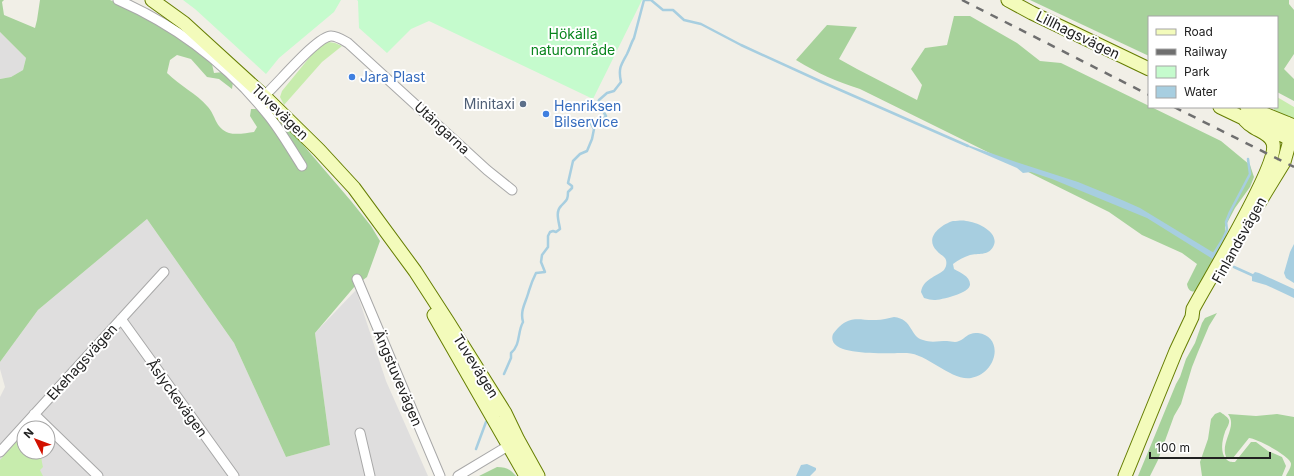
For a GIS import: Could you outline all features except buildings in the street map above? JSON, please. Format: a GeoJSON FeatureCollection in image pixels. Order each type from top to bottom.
{"type":"FeatureCollection","features":[{"type":"Feature","properties":{"kind":"street"},"geometry":{"type":"LineString","coordinates":[[118,0],[149,15],[197,45],[214,59],[240,84],[269,116],[302,166]]}},
{"type":"Feature","properties":{"kind":"street","name":"Tuvevägen"},"geometry":{"type":"LineString","coordinates":[[152,0],[184,23],[264,96],[319,150],[354,188],[392,240],[409,273],[513,443],[538,476]]}},
{"type":"Feature","properties":{"kind":"street","name":"Lillhagsvägen"},"geometry":{"type":"LineString","coordinates":[[1008,0],[1148,69]]}},
{"type":"Feature","properties":{"kind":"street","name":"Utängarna"},"geometry":{"type":"LineString","coordinates":[[264,96],[316,43],[327,36],[336,37],[348,43],[487,170],[512,190]]}},
{"type":"Feature","properties":{"kind":"street"},"geometry":{"type":"LineString","coordinates":[[1225,108],[1291,124]]}},
{"type":"Feature","properties":{"kind":"street"},"geometry":{"type":"LineString","coordinates":[[1245,112],[1254,121],[1292,139]]}},
{"type":"Feature","properties":{"kind":"street"},"geometry":{"type":"LineString","coordinates":[[1245,112],[1252,127],[1262,131],[1270,139],[1278,159]]}},
{"type":"Feature","properties":{"kind":"street","name":"Finlandsvägen"},"geometry":{"type":"LineString","coordinates":[[1124,476],[1168,369],[1192,317],[1198,312],[1214,284],[1246,225],[1278,159],[1288,149],[1292,139],[1291,124]]}},
{"type":"Feature","properties":{"kind":"street","name":"Finlandsvägen"},"geometry":{"type":"LineString","coordinates":[[1278,159],[1294,152]]}},
{"type":"Feature","properties":{"kind":"street","name":"Ekehagsvägen"},"geometry":{"type":"LineString","coordinates":[[0,452],[164,272]]}},
{"type":"Feature","properties":{"kind":"street","name":"Ängstuvevägen"},"geometry":{"type":"LineString","coordinates":[[357,279],[440,476]]}},
{"type":"Feature","properties":{"kind":"street","name":"Åslyckevägen"},"geometry":{"type":"LineString","coordinates":[[121,319],[234,476]]}},
{"type":"Feature","properties":{"kind":"street"},"geometry":{"type":"LineString","coordinates":[[34,414],[98,476]]}},
{"type":"Feature","properties":{"kind":"street"},"geometry":{"type":"LineString","coordinates":[[360,433],[370,476]]}},
{"type":"Feature","properties":{"kind":"street"},"geometry":{"type":"LineString","coordinates":[[458,476],[513,443]]}},
{"type":"Feature","properties":{"kind":"street","name":"Tuvevägen"},"geometry":{"type":"LineString","coordinates":[[513,443],[526,476]]}},
{"type":"Feature","properties":{"kind":"shaded area"},"geometry":{"type":"Polygon","coordinates":[[[0,32],[26,58],[23,70],[11,77],[0,79],[0,32]]]}},
{"type":"Feature","properties":{"kind":"shaded area"},"geometry":{"type":"Polygon","coordinates":[[[147,219],[234,343],[286,457],[330,445],[315,333],[356,290],[386,381],[428,476],[0,476],[0,397],[5,387],[0,369],[0,362],[38,310],[147,219]]]}},
{"type":"Feature","properties":{"kind":"green space"},"geometry":{"type":"Polygon","coordinates":[[[0,0],[4,0],[2,2],[4,15],[35,28],[40,0],[110,0],[129,8],[186,42],[212,64],[214,73],[223,72],[233,82],[232,89],[219,79],[207,77],[191,59],[177,55],[170,60],[167,73],[211,110],[216,122],[224,131],[232,134],[254,132],[257,127],[250,116],[251,109],[256,109],[269,119],[287,126],[371,226],[380,241],[367,277],[355,286],[315,333],[330,445],[286,457],[234,343],[147,219],[38,310],[0,362],[0,79],[11,77],[23,70],[26,58],[0,32],[0,0]]]}},
{"type":"Feature","properties":{"kind":"green space"},"geometry":{"type":"Polygon","coordinates":[[[183,0],[341,0],[334,12],[279,58],[266,74],[195,9],[183,0]]]}},
{"type":"Feature","properties":{"kind":"green space","name":"Hökälla naturområde"},"geometry":{"type":"Polygon","coordinates":[[[357,0],[642,0],[593,99],[429,21],[411,29],[387,53],[359,28],[357,0]]]}},
{"type":"Feature","properties":{"kind":"green space"},"geometry":{"type":"Polygon","coordinates":[[[1030,0],[1289,0],[1289,4],[1294,10],[1294,54],[1284,69],[1294,79],[1294,101],[1278,93],[1278,16],[1148,16],[1148,56],[1030,0]]]}},
{"type":"Feature","properties":{"kind":"green space"},"geometry":{"type":"Polygon","coordinates":[[[954,16],[970,16],[1017,43],[1040,61],[1061,63],[1148,105],[1148,108],[1153,108],[1221,141],[1250,165],[1254,177],[1250,187],[1235,208],[1225,227],[1227,239],[1197,291],[1193,292],[1190,290],[1187,284],[1197,264],[1182,253],[1142,235],[1109,212],[860,89],[827,77],[796,60],[827,25],[857,27],[839,59],[917,100],[922,85],[911,69],[925,48],[947,45],[954,16]]]}},
{"type":"Feature","properties":{"kind":"green space"},"geometry":{"type":"Polygon","coordinates":[[[329,42],[342,46],[322,62],[284,105],[280,97],[282,91],[318,47],[329,42]]]}},
{"type":"Feature","properties":{"kind":"green space"},"geometry":{"type":"Polygon","coordinates":[[[1278,98],[1294,107],[1294,121],[1274,110],[1274,108],[1278,108],[1278,98]]]}},
{"type":"Feature","properties":{"kind":"green space"},"geometry":{"type":"Polygon","coordinates":[[[1217,313],[1209,326],[1198,352],[1181,404],[1174,416],[1158,460],[1150,476],[1138,476],[1180,377],[1186,359],[1195,343],[1202,323],[1205,318],[1217,313]]]}},
{"type":"Feature","properties":{"kind":"green space"},"geometry":{"type":"Polygon","coordinates":[[[1220,412],[1229,420],[1222,442],[1223,453],[1226,459],[1230,462],[1235,462],[1251,442],[1256,442],[1268,451],[1282,457],[1286,466],[1282,476],[1202,476],[1200,462],[1208,439],[1211,419],[1215,414],[1220,412]]]}},
{"type":"Feature","properties":{"kind":"green space"},"geometry":{"type":"Polygon","coordinates":[[[1228,414],[1256,416],[1277,414],[1294,417],[1294,476],[1286,476],[1291,464],[1286,457],[1266,444],[1253,439],[1249,438],[1233,458],[1229,459],[1226,457],[1225,446],[1231,424],[1231,419],[1228,414]]]}},
{"type":"Feature","properties":{"kind":"green space"},"geometry":{"type":"Polygon","coordinates":[[[16,442],[16,460],[42,460],[43,467],[40,470],[43,476],[0,476],[0,460],[16,442]]]}},
{"type":"Feature","properties":{"kind":"green space"},"geometry":{"type":"Polygon","coordinates":[[[497,467],[508,469],[516,476],[479,476],[497,467]]]}},
{"type":"Feature","properties":{"kind":"water"},"geometry":{"type":"Polygon","coordinates":[[[965,144],[1078,182],[1122,200],[1140,208],[1219,256],[1216,261],[1147,218],[1052,179],[1031,172],[1023,173],[1017,168],[966,146],[965,144]]]}},
{"type":"Feature","properties":{"kind":"water"},"geometry":{"type":"Polygon","coordinates":[[[953,221],[971,222],[982,226],[991,233],[995,242],[991,250],[988,252],[970,255],[953,264],[954,269],[970,281],[969,287],[966,290],[943,299],[933,300],[924,298],[921,292],[924,284],[946,267],[944,256],[933,246],[933,237],[939,229],[953,221]]]}},
{"type":"Feature","properties":{"kind":"water"},"geometry":{"type":"Polygon","coordinates":[[[1294,244],[1294,283],[1286,278],[1284,273],[1294,244]]]}},
{"type":"Feature","properties":{"kind":"water"},"geometry":{"type":"Polygon","coordinates":[[[1255,272],[1294,289],[1294,298],[1266,285],[1252,281],[1252,275],[1255,272]]]}},
{"type":"Feature","properties":{"kind":"water"},"geometry":{"type":"Polygon","coordinates":[[[894,317],[905,321],[919,338],[926,341],[956,342],[969,334],[975,333],[986,336],[992,341],[994,347],[992,362],[980,375],[971,378],[963,378],[947,372],[915,354],[850,351],[839,347],[833,342],[833,334],[839,327],[848,321],[857,319],[878,320],[894,317]]]}},
{"type":"Feature","properties":{"kind":"water"},"geometry":{"type":"Polygon","coordinates":[[[807,464],[816,468],[816,470],[810,476],[796,476],[801,465],[807,464]]]}},
{"type":"Feature","properties":{"kind":"waterway"},"geometry":{"type":"LineString","coordinates":[[644,0],[651,0],[663,10],[673,10],[684,20],[701,24],[741,45],[968,146]]}},
{"type":"Feature","properties":{"kind":"waterway"},"geometry":{"type":"LineString","coordinates":[[504,374],[511,358],[511,353],[518,342],[523,322],[523,308],[532,281],[536,273],[545,272],[541,262],[542,255],[548,247],[548,236],[550,232],[556,232],[560,229],[558,211],[568,197],[568,192],[572,188],[572,186],[568,183],[573,161],[580,154],[587,151],[594,129],[591,124],[592,122],[603,119],[606,116],[598,103],[599,100],[607,93],[614,91],[621,82],[621,67],[634,38],[644,0]]}},
{"type":"Feature","properties":{"kind":"waterway"},"geometry":{"type":"LineString","coordinates":[[1213,255],[1223,239],[1227,230],[1226,222],[1230,212],[1250,174],[1248,159]]}},
{"type":"Feature","properties":{"kind":"waterway"},"geometry":{"type":"LineString","coordinates":[[1234,267],[1254,276]]}},
{"type":"Feature","properties":{"kind":"waterway"},"geometry":{"type":"LineString","coordinates":[[476,449],[486,422]]}},
{"type":"Feature","properties":{"kind":"railway"},"geometry":{"type":"LineString","coordinates":[[962,0],[1148,94]]}},
{"type":"Feature","properties":{"kind":"railway"},"geometry":{"type":"LineString","coordinates":[[1176,108],[1294,167]]}},
{"type":"Feature","properties":{"kind":"place","name":"Jara Plast"},"geometry":{"type":"Point","coordinates":[352,77]}},
{"type":"Feature","properties":{"kind":"place","name":"Minitaxi"},"geometry":{"type":"Point","coordinates":[523,104]}},
{"type":"Feature","properties":{"kind":"place","name":"Henriksen Bilservice"},"geometry":{"type":"Point","coordinates":[546,114]}}]}
